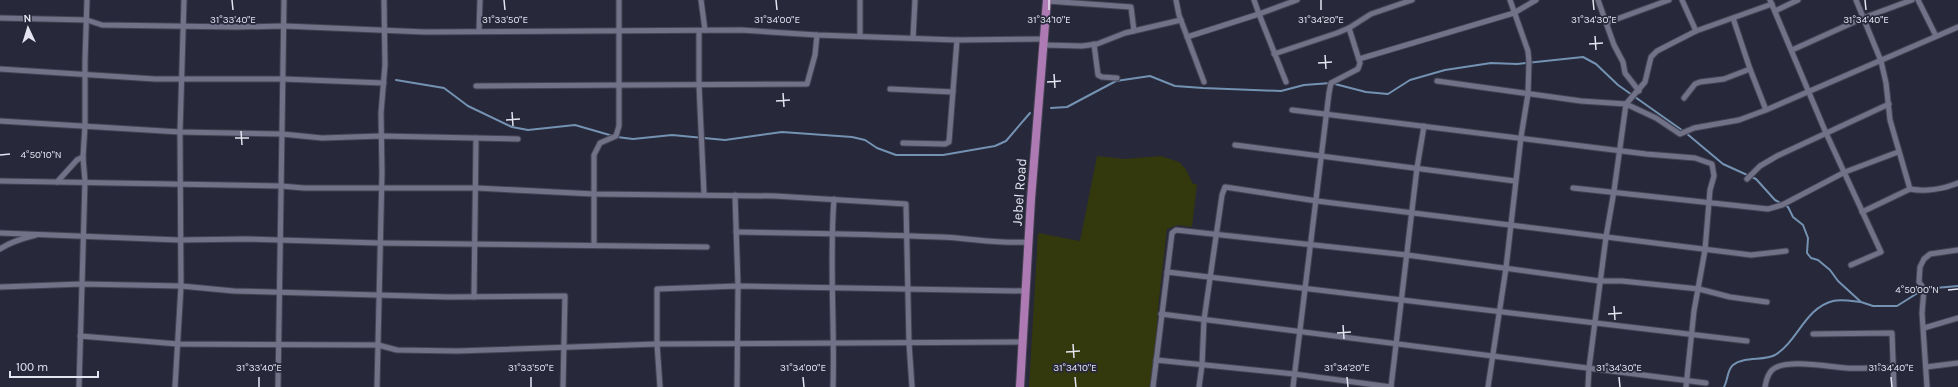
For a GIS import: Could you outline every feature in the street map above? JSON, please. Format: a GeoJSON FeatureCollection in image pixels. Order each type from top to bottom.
{"type":"FeatureCollection","features":[{"type":"Feature","properties":{"kind":"main road","name":"Jebel Road"},"geometry":{"type":"LineString","coordinates":[[1020,387],[1028,242],[1047,0]]}},
{"type":"Feature","properties":{"kind":"street"},"geometry":{"type":"LineString","coordinates":[[79,387],[85,181],[83,157],[88,0]]}},
{"type":"Feature","properties":{"kind":"street"},"geometry":{"type":"LineString","coordinates":[[175,387],[181,286],[179,240],[180,132],[184,0]]}},
{"type":"Feature","properties":{"kind":"street"},"geometry":{"type":"LineString","coordinates":[[278,387],[284,0]]}},
{"type":"Feature","properties":{"kind":"street"},"geometry":{"type":"LineString","coordinates":[[377,387],[381,136],[385,30],[384,0]]}},
{"type":"Feature","properties":{"kind":"street"},"geometry":{"type":"LineString","coordinates":[[480,0],[480,31]]}},
{"type":"Feature","properties":{"kind":"street"},"geometry":{"type":"LineString","coordinates":[[594,245],[594,155],[600,143],[616,136],[620,126],[619,0]]}},
{"type":"Feature","properties":{"kind":"street"},"geometry":{"type":"LineString","coordinates":[[701,0],[702,31],[699,85],[704,194]]}},
{"type":"Feature","properties":{"kind":"street"},"geometry":{"type":"LineString","coordinates":[[860,0],[860,36]]}},
{"type":"Feature","properties":{"kind":"street"},"geometry":{"type":"LineString","coordinates":[[913,38],[915,0]]}},
{"type":"Feature","properties":{"kind":"street"},"geometry":{"type":"LineString","coordinates":[[1047,0],[1131,7],[1134,31]]}},
{"type":"Feature","properties":{"kind":"street"},"geometry":{"type":"LineString","coordinates":[[1176,0],[1181,20],[1204,82]]}},
{"type":"Feature","properties":{"kind":"street"},"geometry":{"type":"LineString","coordinates":[[1254,0],[1286,82]]}},
{"type":"Feature","properties":{"kind":"street"},"geometry":{"type":"LineString","coordinates":[[1188,37],[1297,0]]}},
{"type":"Feature","properties":{"kind":"street"},"geometry":{"type":"LineString","coordinates":[[1274,54],[1348,28],[1371,14],[1412,0]]}},
{"type":"Feature","properties":{"kind":"street"},"geometry":{"type":"LineString","coordinates":[[1488,387],[1506,268],[1509,225],[1528,94],[1528,51],[1510,0]]}},
{"type":"Feature","properties":{"kind":"street"},"geometry":{"type":"LineString","coordinates":[[1359,59],[1514,13],[1536,0]]}},
{"type":"Feature","properties":{"kind":"street"},"geometry":{"type":"LineString","coordinates":[[1598,0],[1623,62],[1626,76],[1639,91]]}},
{"type":"Feature","properties":{"kind":"street"},"geometry":{"type":"LineString","coordinates":[[1606,23],[1669,0]]}},
{"type":"Feature","properties":{"kind":"street"},"geometry":{"type":"LineString","coordinates":[[1682,0],[1696,31]]}},
{"type":"Feature","properties":{"kind":"street"},"geometry":{"type":"LineString","coordinates":[[1775,11],[1798,0]]}},
{"type":"Feature","properties":{"kind":"street"},"geometry":{"type":"LineString","coordinates":[[1856,0],[1881,61],[1889,104],[1890,120],[1898,152],[1910,189]]}},
{"type":"Feature","properties":{"kind":"street"},"geometry":{"type":"LineString","coordinates":[[1792,50],[1863,18],[1912,0]]}},
{"type":"Feature","properties":{"kind":"street"},"geometry":{"type":"LineString","coordinates":[[1918,0],[1936,36]]}},
{"type":"Feature","properties":{"kind":"street"},"geometry":{"type":"LineString","coordinates":[[1588,387],[1600,281],[1626,104],[1639,91],[1645,82],[1651,57],[1657,51],[1696,31],[1733,18],[1771,2],[1826,132],[1881,252],[1851,265]]}},
{"type":"Feature","properties":{"kind":"street"},"geometry":{"type":"LineString","coordinates":[[0,18],[87,20],[102,24],[284,26],[425,32],[702,31],[1044,42],[1082,46],[1094,44],[1134,31],[1181,20]]}},
{"type":"Feature","properties":{"kind":"street"},"geometry":{"type":"LineString","coordinates":[[1733,18],[1750,70],[1766,110]]}},
{"type":"Feature","properties":{"kind":"street"},"geometry":{"type":"LineString","coordinates":[[1437,81],[1528,94],[1626,104],[1656,118],[1680,134],[1694,128],[1739,120],[1766,110],[1958,27]]}},
{"type":"Feature","properties":{"kind":"street"},"geometry":{"type":"LineString","coordinates":[[1293,387],[1331,83],[1358,68],[1359,59],[1348,28]]}},
{"type":"Feature","properties":{"kind":"street"},"geometry":{"type":"LineString","coordinates":[[476,86],[807,84],[817,35]]}},
{"type":"Feature","properties":{"kind":"street"},"geometry":{"type":"LineString","coordinates":[[903,143],[945,144],[949,142],[957,40]]}},
{"type":"Feature","properties":{"kind":"street"},"geometry":{"type":"LineString","coordinates":[[1094,44],[1098,75],[1102,77],[1117,78]]}},
{"type":"Feature","properties":{"kind":"street"},"geometry":{"type":"LineString","coordinates":[[0,69],[156,79],[283,79],[384,83]]}},
{"type":"Feature","properties":{"kind":"street"},"geometry":{"type":"LineString","coordinates":[[1684,98],[1695,84],[1724,78],[1750,70]]}},
{"type":"Feature","properties":{"kind":"street"},"geometry":{"type":"LineString","coordinates":[[890,89],[953,92]]}},
{"type":"Feature","properties":{"kind":"street"},"geometry":{"type":"LineString","coordinates":[[1748,178],[1760,166],[1777,156],[1889,104]]}},
{"type":"Feature","properties":{"kind":"street"},"geometry":{"type":"LineString","coordinates":[[1292,110],[1695,158],[1712,164],[1714,176],[1708,203],[1705,250],[1691,334],[1688,380],[1686,387]]}},
{"type":"Feature","properties":{"kind":"street"},"geometry":{"type":"LineString","coordinates":[[0,122],[180,132],[282,134],[322,138],[381,136],[518,138]]}},
{"type":"Feature","properties":{"kind":"street"},"geometry":{"type":"LineString","coordinates":[[1156,360],[1294,374],[1391,387],[1417,168],[1424,126]]}},
{"type":"Feature","properties":{"kind":"street"},"geometry":{"type":"LineString","coordinates":[[474,297],[476,138]]}},
{"type":"Feature","properties":{"kind":"street"},"geometry":{"type":"LineString","coordinates":[[1235,145],[1515,181]]}},
{"type":"Feature","properties":{"kind":"street"},"geometry":{"type":"LineString","coordinates":[[1573,188],[1614,191],[1764,210],[1774,208],[1845,172],[1898,152]]}},
{"type":"Feature","properties":{"kind":"street"},"geometry":{"type":"LineString","coordinates":[[57,182],[77,160],[83,157]]}},
{"type":"Feature","properties":{"kind":"street"},"geometry":{"type":"LineString","coordinates":[[0,181],[180,183],[304,188],[476,188],[594,194],[735,195],[906,204],[909,343],[912,387]]}},
{"type":"Feature","properties":{"kind":"street"},"geometry":{"type":"LineString","coordinates":[[1862,212],[1910,189],[1917,190],[1949,186],[1958,183]]}},
{"type":"Feature","properties":{"kind":"street"},"geometry":{"type":"LineString","coordinates":[[1199,387],[1202,365],[1204,320],[1215,234],[1222,195],[1225,187],[1317,201],[1756,256],[1786,251]]}},
{"type":"Feature","properties":{"kind":"street"},"geometry":{"type":"LineString","coordinates":[[735,195],[738,286],[737,387]]}},
{"type":"Feature","properties":{"kind":"street"},"geometry":{"type":"LineString","coordinates":[[833,387],[834,344],[831,233],[834,200]]}},
{"type":"Feature","properties":{"kind":"street"},"geometry":{"type":"LineString","coordinates":[[1153,387],[1172,233],[1180,230],[1407,255],[1600,281],[1622,281],[1699,289],[1730,297],[1767,302]]}},
{"type":"Feature","properties":{"kind":"street"},"geometry":{"type":"LineString","coordinates":[[736,232],[831,233],[907,237],[941,237],[1003,243],[1028,242]]}},
{"type":"Feature","properties":{"kind":"street"},"geometry":{"type":"LineString","coordinates":[[0,233],[179,240],[246,239],[380,243],[707,246]]}},
{"type":"Feature","properties":{"kind":"street"},"geometry":{"type":"LineString","coordinates":[[0,249],[12,242],[17,242],[38,234]]}},
{"type":"Feature","properties":{"kind":"street"},"geometry":{"type":"LineString","coordinates":[[1927,387],[1922,301],[1924,289],[1919,282],[1920,267],[1924,259],[1930,254],[1958,250]]}},
{"type":"Feature","properties":{"kind":"street"},"geometry":{"type":"LineString","coordinates":[[1167,272],[1210,276],[1596,324],[1747,340]]}},
{"type":"Feature","properties":{"kind":"street"},"geometry":{"type":"LineString","coordinates":[[0,287],[82,284],[181,286],[234,291],[280,293],[474,297],[565,296],[564,387]]}},
{"type":"Feature","properties":{"kind":"street"},"geometry":{"type":"LineString","coordinates":[[660,387],[657,344],[657,289],[738,286],[1025,291]]}},
{"type":"Feature","properties":{"kind":"street"},"geometry":{"type":"LineString","coordinates":[[1161,314],[1706,383]]}},
{"type":"Feature","properties":{"kind":"street"},"geometry":{"type":"LineString","coordinates":[[1924,328],[1958,318]]}},
{"type":"Feature","properties":{"kind":"street"},"geometry":{"type":"LineString","coordinates":[[1813,334],[1892,333],[1894,387]]}},
{"type":"Feature","properties":{"kind":"street"},"geometry":{"type":"LineString","coordinates":[[80,336],[178,344],[279,346],[378,345],[397,350],[457,351],[564,346],[657,344],[1022,342]]}},
{"type":"Feature","properties":{"kind":"street"},"geometry":{"type":"LineString","coordinates":[[1926,367],[1958,363]]}},
{"type":"Feature","properties":{"kind":"street"},"geometry":{"type":"LineString","coordinates":[[1765,387],[1768,375],[1773,369],[1784,366],[1811,364],[1845,368],[1893,368]]}},
{"type":"Feature","properties":{"kind":"green space"},"geometry":{"type":"Polygon","coordinates":[[[1097,156],[1124,159],[1161,156],[1179,162],[1185,168],[1193,184],[1197,184],[1192,227],[1178,225],[1167,229],[1159,299],[1152,387],[1029,387],[1038,233],[1080,241],[1097,156]]]}},
{"type":"Feature","properties":{"kind":"waterway"},"geometry":{"type":"LineString","coordinates":[[1051,108],[1067,107],[1116,81],[1150,76],[1175,86],[1281,91],[1304,85],[1331,83],[1366,92],[1388,94],[1410,80],[1445,70],[1491,63],[1517,64],[1583,57],[1596,64],[1618,85],[1686,133],[1723,164],[1756,179],[1775,200],[1788,207],[1793,217],[1803,225],[1808,238],[1807,253],[1811,258],[1818,260],[1830,270],[1838,281],[1861,302],[1873,306],[1897,306],[1924,289],[1958,286]]}},
{"type":"Feature","properties":{"kind":"waterway"},"geometry":{"type":"LineString","coordinates":[[396,80],[444,88],[468,106],[512,127],[528,130],[575,125],[613,136]]}},
{"type":"Feature","properties":{"kind":"waterway"},"geometry":{"type":"LineString","coordinates":[[617,137],[633,139],[672,135],[725,140],[782,132],[852,137],[865,140],[877,148],[896,155],[943,155],[995,146],[1006,141],[1030,113]]}},
{"type":"Feature","properties":{"kind":"waterway"},"geometry":{"type":"LineString","coordinates":[[1724,387],[1733,365],[1743,360],[1765,358],[1775,355],[1790,342],[1808,317],[1815,310],[1833,301],[1846,300],[1860,302]]}}]}
